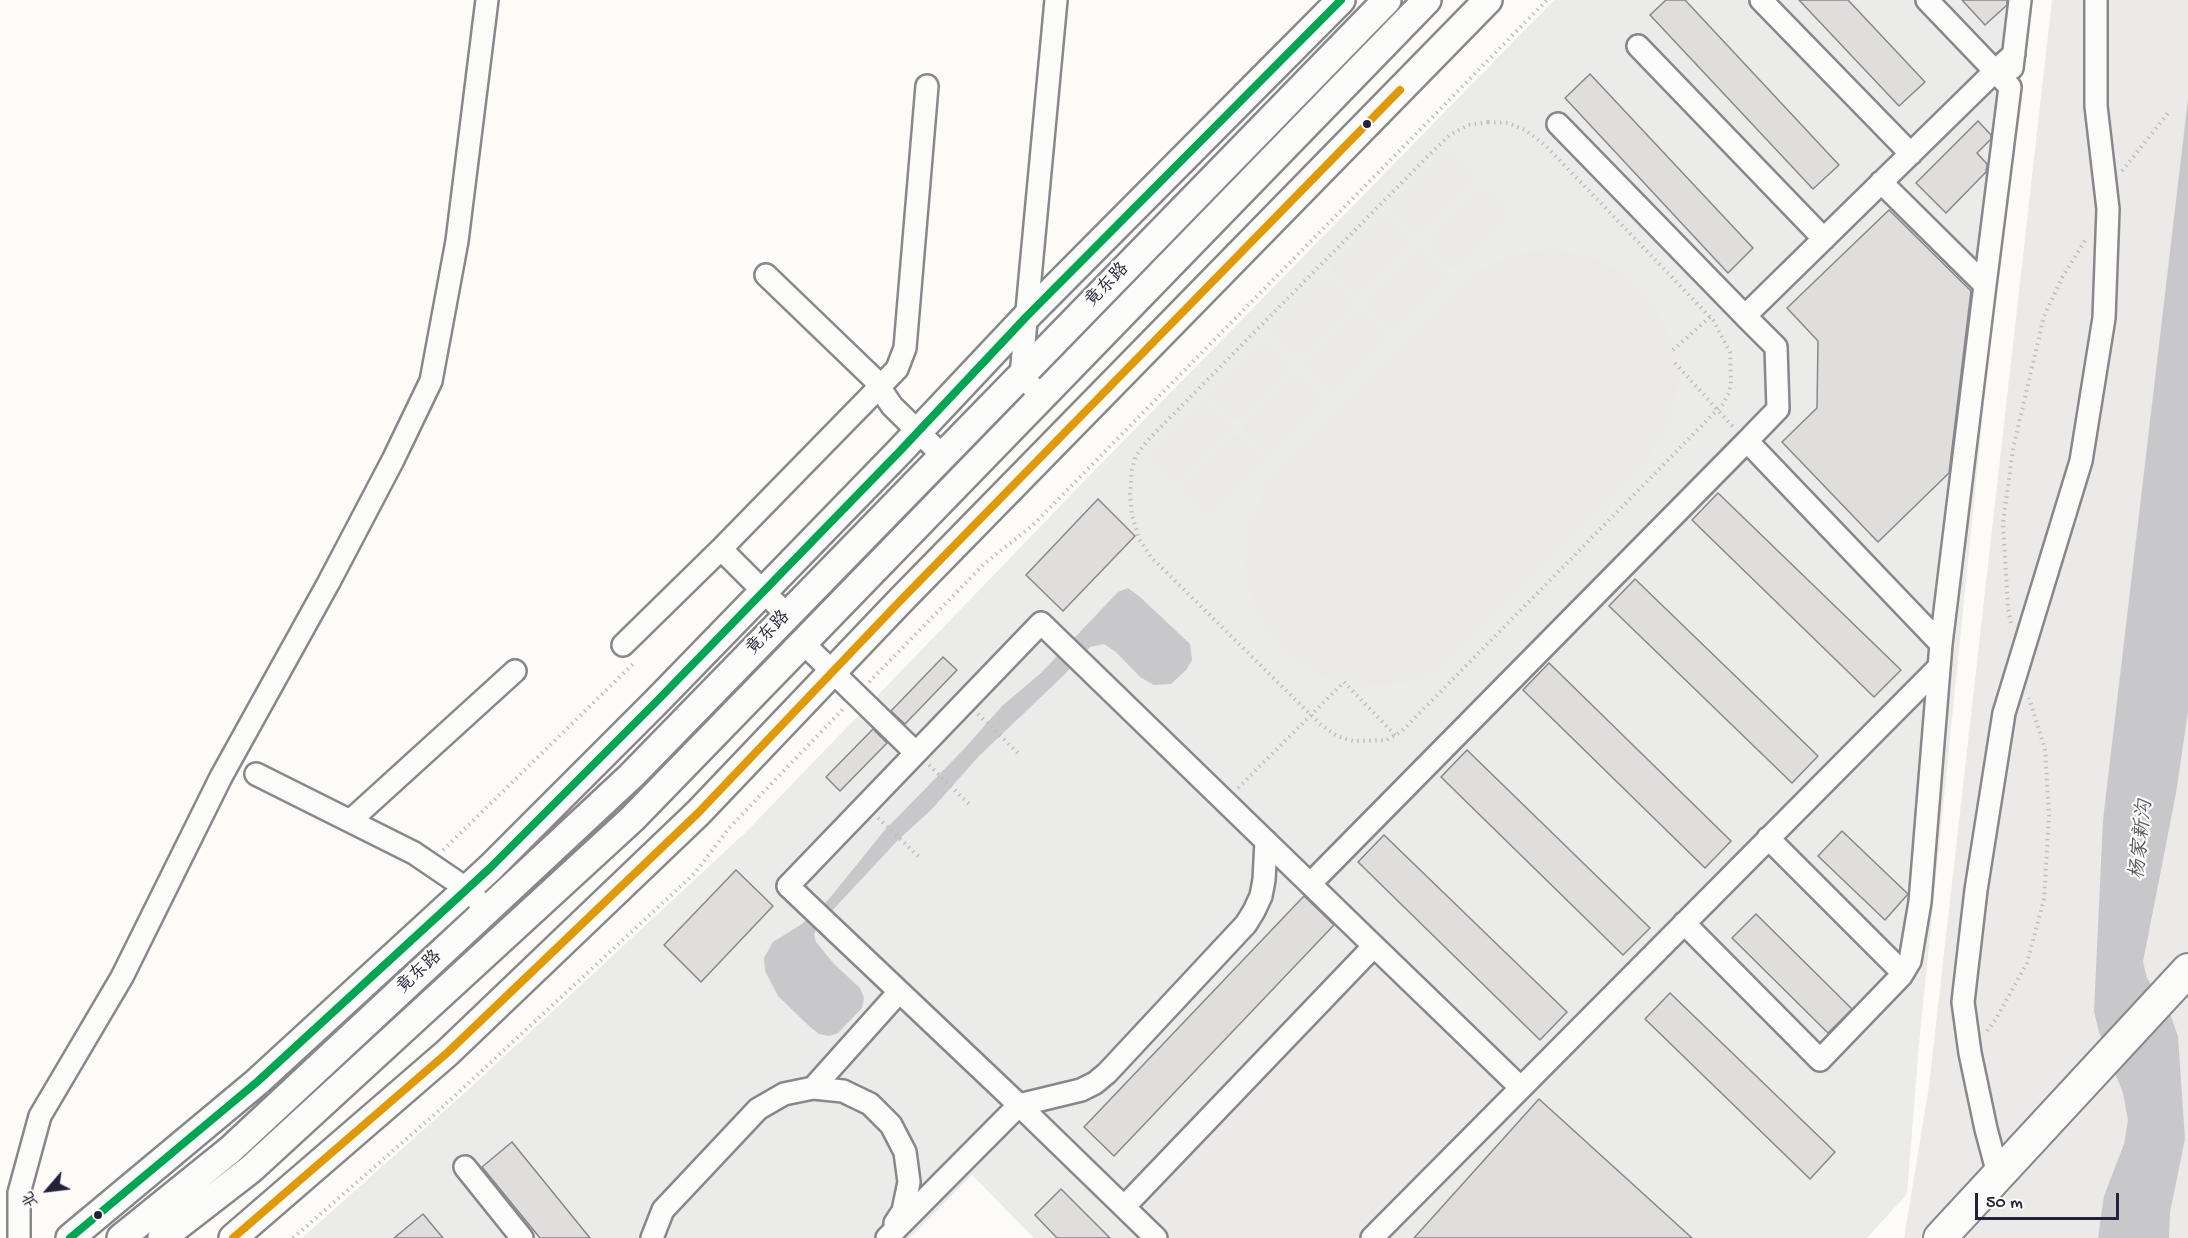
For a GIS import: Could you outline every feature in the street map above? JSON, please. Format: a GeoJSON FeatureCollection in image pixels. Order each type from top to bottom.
{"type":"FeatureCollection","features":[{"type":"Feature","properties":{"kind":"highway"},"geometry":{"type":"LineString","coordinates":[[1940,1238],[2181,978]]}},
{"type":"Feature","properties":{"kind":"main road"},"geometry":{"type":"LineString","coordinates":[[70,1238],[257,1082],[467,889],[575,785],[764,592],[1027,316],[1341,0]]}},
{"type":"Feature","properties":{"kind":"main road","name":"竟东路"},"geometry":{"type":"LineString","coordinates":[[121,1238],[230,1150],[631,776],[1387,0]]}},
{"type":"Feature","properties":{"kind":"main road","name":"竟东路"},"geometry":{"type":"LineString","coordinates":[[162,1238],[251,1169],[632,819],[1427,0]]}},
{"type":"Feature","properties":{"kind":"main road"},"geometry":{"type":"LineString","coordinates":[[233,1238],[447,1053],[698,813],[832,671],[1488,0]]}},
{"type":"Feature","properties":{"kind":"street"},"geometry":{"type":"LineString","coordinates":[[19,1238],[19,1192],[40,1116],[122,977],[221,777],[330,582],[393,460],[430,381],[457,241],[487,0]]}},
{"type":"Feature","properties":{"kind":"street"},"geometry":{"type":"LineString","coordinates":[[1042,397],[1021,375],[1056,0]]}},
{"type":"Feature","properties":{"kind":"street"},"geometry":{"type":"LineString","coordinates":[[1761,0],[1911,154]]}},
{"type":"Feature","properties":{"kind":"street"},"geometry":{"type":"LineString","coordinates":[[1927,0],[2003,79]]}},
{"type":"Feature","properties":{"kind":"street"},"geometry":{"type":"LineString","coordinates":[[1684,923],[1820,1060],[1903,973],[1910,961],[1920,902],[1938,668],[1985,285],[2003,79],[2014,54],[2020,0]]}},
{"type":"Feature","properties":{"kind":"street"},"geometry":{"type":"LineString","coordinates":[[2000,1172],[1970,1053],[1963,1002],[1976,890],[2004,713],[2081,461],[2104,318],[2108,209],[2096,106],[2096,0]]}},
{"type":"Feature","properties":{"kind":"street"},"geometry":{"type":"LineString","coordinates":[[1638,46],[1824,239]]}},
{"type":"Feature","properties":{"kind":"street"},"geometry":{"type":"LineString","coordinates":[[1745,316],[1911,154],[2003,79]]}},
{"type":"Feature","properties":{"kind":"street"},"geometry":{"type":"LineString","coordinates":[[624,645],[897,369],[905,348],[927,86]]}},
{"type":"Feature","properties":{"kind":"street"},"geometry":{"type":"LineString","coordinates":[[1310,884],[1779,409],[1776,347],[1558,124]]}},
{"type":"Feature","properties":{"kind":"street"},"geometry":{"type":"LineString","coordinates":[[1881,182],[1985,285]]}},
{"type":"Feature","properties":{"kind":"street"},"geometry":{"type":"LineString","coordinates":[[766,275],[873,378],[892,406],[943,456]]}},
{"type":"Feature","properties":{"kind":"street"},"geometry":{"type":"LineString","coordinates":[[1747,441],[1941,644]]}},
{"type":"Feature","properties":{"kind":"street"},"geometry":{"type":"LineString","coordinates":[[721,549],[787,615]]}},
{"type":"Feature","properties":{"kind":"street"},"geometry":{"type":"LineString","coordinates":[[1156,1238],[788,886],[1041,623],[1521,1088]]}},
{"type":"Feature","properties":{"kind":"street"},"geometry":{"type":"LineString","coordinates":[[803,643],[916,753]]}},
{"type":"Feature","properties":{"kind":"street"},"geometry":{"type":"LineString","coordinates":[[1372,1238],[1938,668]]}},
{"type":"Feature","properties":{"kind":"street"},"geometry":{"type":"LineString","coordinates":[[350,821],[515,671]]}},
{"type":"Feature","properties":{"kind":"street"},"geometry":{"type":"LineString","coordinates":[[256,774],[414,853],[467,889],[487,910]]}},
{"type":"Feature","properties":{"kind":"street"},"geometry":{"type":"LineString","coordinates":[[1768,838],[1903,973]]}},
{"type":"Feature","properties":{"kind":"street"},"geometry":{"type":"LineString","coordinates":[[887,1237],[1019,1106],[1081,1090],[1095,1083],[1107,1073],[1246,924],[1261,896],[1266,841]]}},
{"type":"Feature","properties":{"kind":"street"},"geometry":{"type":"LineString","coordinates":[[1124,1207],[1374,946]]}},
{"type":"Feature","properties":{"kind":"street"},"geometry":{"type":"LineString","coordinates":[[813,1088],[899,992]]}},
{"type":"Feature","properties":{"kind":"street"},"geometry":{"type":"LineString","coordinates":[[652,1238],[663,1210],[758,1109],[784,1094],[813,1088],[843,1091],[870,1104],[891,1125],[905,1152],[909,1182],[903,1211],[887,1237]]}},
{"type":"Feature","properties":{"kind":"street"},"geometry":{"type":"LineString","coordinates":[[465,1167],[522,1238]]}},
{"type":"Feature","properties":{"kind":"path"},"geometry":{"type":"LineString","coordinates":[[293,1238],[434,1115],[696,873],[729,828],[984,563],[1020,537],[1040,518],[1547,0]]}},
{"type":"Feature","properties":{"kind":"path"},"geometry":{"type":"LineString","coordinates":[[2143,144],[2169,112]]}},
{"type":"Feature","properties":{"kind":"path"},"geometry":{"type":"LineString","coordinates":[[1488,122],[1508,123],[1525,130],[1544,144],[1710,317],[1723,336],[1730,352],[1732,366],[1729,393],[1723,404],[1410,723],[1387,741],[1353,741],[1337,736],[1320,724],[1151,557],[1139,539],[1132,515],[1130,494],[1135,457],[1147,441],[1437,147],[1451,134],[1469,125],[1488,122]]}},
{"type":"Feature","properties":{"kind":"path"},"geometry":{"type":"LineString","coordinates":[[1673,350],[1710,317]]}},
{"type":"Feature","properties":{"kind":"path"},"geometry":{"type":"LineString","coordinates":[[1675,363],[1747,441]]}},
{"type":"Feature","properties":{"kind":"path"},"geometry":{"type":"LineString","coordinates":[[1225,801],[1344,682],[1395,735]]}},
{"type":"Feature","properties":{"kind":"path"},"geometry":{"type":"LineString","coordinates":[[965,702],[1018,753]]}},
{"type":"Feature","properties":{"kind":"path"},"geometry":{"type":"LineString","coordinates":[[916,753],[969,804]]}},
{"type":"Feature","properties":{"kind":"path"},"geometry":{"type":"LineString","coordinates":[[865,805],[919,857]]}},
{"type":"Feature","properties":{"kind":"shaded area"},"geometry":{"type":"Polygon","coordinates":[[[1554,0],[2028,0],[2001,236],[1919,1044],[1907,1194],[1867,1238],[1034,1238],[972,1175],[910,1238],[302,1238],[469,1089],[746,832],[1093,472],[1554,0]]]}},
{"type":"Feature","properties":{"kind":"shaded area"},"geometry":{"type":"Polygon","coordinates":[[[2052,0],[2188,0],[2188,1238],[1904,1238],[1929,1086],[2052,0]]]}},
{"type":"Feature","properties":{"kind":"shaded area"},"geometry":{"type":"Polygon","coordinates":[[[1447,151],[1474,179],[1419,235],[1391,207],[1447,151]]]}},
{"type":"Feature","properties":{"kind":"shaded area"},"geometry":{"type":"Polygon","coordinates":[[[1481,186],[1509,213],[1453,269],[1426,241],[1481,186]]]}},
{"type":"Feature","properties":{"kind":"shaded area"},"geometry":{"type":"Polygon","coordinates":[[[1385,213],[1413,241],[1358,297],[1330,269],[1385,213]]]}},
{"type":"Feature","properties":{"kind":"shaded area"},"geometry":{"type":"Polygon","coordinates":[[[1420,248],[1447,275],[1392,331],[1364,303],[1420,248]]]}},
{"type":"Feature","properties":{"kind":"shaded area"},"geometry":{"type":"Polygon","coordinates":[[[1549,249],[1590,256],[1626,275],[1654,305],[1672,341],[1678,382],[1670,422],[1649,456],[1442,669],[1403,684],[1359,686],[1317,674],[1281,648],[1256,611],[1245,568],[1249,524],[1268,483],[1473,274],[1509,255],[1549,249]]]}},
{"type":"Feature","properties":{"kind":"shaded area"},"geometry":{"type":"Polygon","coordinates":[[[1324,276],[1352,304],[1296,359],[1269,332],[1324,276]]]}},
{"type":"Feature","properties":{"kind":"shaded area"},"geometry":{"type":"Polygon","coordinates":[[[1358,310],[1386,338],[1331,393],[1303,366],[1358,310]]]}},
{"type":"Feature","properties":{"kind":"shaded area"},"geometry":{"type":"Polygon","coordinates":[[[1263,338],[1291,365],[1236,421],[1208,394],[1263,338]]]}},
{"type":"Feature","properties":{"kind":"shaded area"},"geometry":{"type":"Polygon","coordinates":[[[1298,372],[1325,400],[1270,455],[1242,428],[1298,372]]]}},
{"type":"Feature","properties":{"kind":"shaded area"},"geometry":{"type":"Polygon","coordinates":[[[1203,399],[1231,427],[1175,483],[1147,455],[1203,399]]]}},
{"type":"Feature","properties":{"kind":"shaded area"},"geometry":{"type":"Polygon","coordinates":[[[1237,433],[1265,461],[1209,517],[1182,489],[1237,433]]]}},
{"type":"Feature","properties":{"kind":"shaded area"},"geometry":{"type":"Polygon","coordinates":[[[1375,962],[1502,1086],[1354,1238],[1181,1238],[1143,1201],[1375,962]]]}},
{"type":"Feature","properties":{"kind":"water","name":"杨家新沟"},"geometry":{"type":"Polygon","coordinates":[[[2188,99],[2188,712],[2176,793],[2143,962],[2147,978],[2170,1014],[2178,1036],[2185,1139],[2170,1212],[2169,1238],[2098,1238],[2104,1196],[2124,1144],[2128,1120],[2123,1093],[2099,1032],[2094,1011],[2103,820],[2188,99]]]}},
{"type":"Feature","properties":{"kind":"water"},"geometry":{"type":"Polygon","coordinates":[[[1128,588],[1190,644],[1192,660],[1186,670],[1171,684],[1154,685],[1140,677],[1116,652],[1104,644],[1090,647],[978,757],[931,810],[898,840],[817,927],[814,935],[816,942],[834,964],[860,988],[864,998],[862,1008],[838,1033],[829,1036],[819,1034],[778,996],[765,971],[764,958],[773,942],[802,924],[829,899],[884,831],[965,748],[1002,706],[1041,673],[1118,592],[1128,588]]]}},
{"type":"Feature","properties":{"kind":"building"},"geometry":{"type":"Polygon","coordinates":[[[1666,0],[1685,0],[1839,165],[1813,189],[1650,15],[1666,0]]]}},
{"type":"Feature","properties":{"kind":"building"},"geometry":{"type":"Polygon","coordinates":[[[1799,0],[1848,0],[1925,82],[1899,106],[1799,0]]]}},
{"type":"Feature","properties":{"kind":"building"},"geometry":{"type":"Polygon","coordinates":[[[1962,0],[2007,0],[2007,5],[1985,25],[1962,0]]]}},
{"type":"Feature","properties":{"kind":"building"},"geometry":{"type":"Polygon","coordinates":[[[1590,74],[1753,248],[1728,273],[1565,98],[1590,74]]]}},
{"type":"Feature","properties":{"kind":"building"},"geometry":{"type":"Polygon","coordinates":[[[1978,121],[1991,135],[1991,139],[1977,153],[1987,164],[1986,172],[1946,213],[1916,183],[1978,121]]]}},
{"type":"Feature","properties":{"kind":"building"},"geometry":{"type":"Polygon","coordinates":[[[1889,210],[1971,291],[1949,473],[1878,542],[1782,442],[1817,408],[1818,341],[1787,308],[1889,210]]]}},
{"type":"Feature","properties":{"kind":"building"},"geometry":{"type":"Polygon","coordinates":[[[1718,493],[1901,670],[1874,697],[1692,520],[1718,493]]]}},
{"type":"Feature","properties":{"kind":"building"},"geometry":{"type":"Polygon","coordinates":[[[1098,499],[1135,536],[1063,611],[1026,575],[1098,499]]]}},
{"type":"Feature","properties":{"kind":"building"},"geometry":{"type":"Polygon","coordinates":[[[1635,579],[1818,756],[1792,783],[1609,606],[1635,579]]]}},
{"type":"Feature","properties":{"kind":"building"},"geometry":{"type":"Polygon","coordinates":[[[943,657],[957,670],[905,724],[891,711],[943,657]]]}},
{"type":"Feature","properties":{"kind":"building"},"geometry":{"type":"Polygon","coordinates":[[[1549,663],[1731,841],[1705,868],[1523,690],[1549,663]]]}},
{"type":"Feature","properties":{"kind":"building"},"geometry":{"type":"Polygon","coordinates":[[[873,729],[887,743],[840,791],[826,777],[873,729]]]}},
{"type":"Feature","properties":{"kind":"building"},"geometry":{"type":"Polygon","coordinates":[[[1467,750],[1650,928],[1623,955],[1441,777],[1467,750]]]}},
{"type":"Feature","properties":{"kind":"building"},"geometry":{"type":"Polygon","coordinates":[[[1842,831],[1908,894],[1885,920],[1818,856],[1842,831]]]}},
{"type":"Feature","properties":{"kind":"building"},"geometry":{"type":"Polygon","coordinates":[[[1384,835],[1567,1012],[1540,1040],[1358,862],[1384,835]]]}},
{"type":"Feature","properties":{"kind":"building"},"geometry":{"type":"Polygon","coordinates":[[[736,870],[773,906],[701,982],[664,945],[736,870]]]}},
{"type":"Feature","properties":{"kind":"building"},"geometry":{"type":"Polygon","coordinates":[[[1304,896],[1334,925],[1114,1156],[1084,1127],[1304,896]]]}},
{"type":"Feature","properties":{"kind":"building"},"geometry":{"type":"Polygon","coordinates":[[[1756,914],[1852,1009],[1828,1033],[1732,938],[1756,914]]]}},
{"type":"Feature","properties":{"kind":"building"},"geometry":{"type":"Polygon","coordinates":[[[1670,993],[1835,1152],[1810,1179],[1645,1019],[1670,993]]]}},
{"type":"Feature","properties":{"kind":"building"},"geometry":{"type":"Polygon","coordinates":[[[1539,1099],[1692,1238],[1414,1238],[1539,1099]]]}},
{"type":"Feature","properties":{"kind":"building"},"geometry":{"type":"Polygon","coordinates":[[[512,1142],[590,1238],[540,1238],[482,1167],[512,1142]]]}},
{"type":"Feature","properties":{"kind":"building"},"geometry":{"type":"Polygon","coordinates":[[[1061,1189],[1110,1238],[1057,1238],[1035,1215],[1061,1189]]]}},
{"type":"Feature","properties":{"kind":"building"},"geometry":{"type":"Polygon","coordinates":[[[423,1214],[443,1238],[394,1238],[423,1214]]]}},
{"type":"Feature","properties":{"kind":"transit line"},"geometry":{"type":"LineString","coordinates":[[70,1238],[257,1082],[490,868],[657,701],[899,452],[1027,316],[1341,0]]}},
{"type":"Feature","properties":{"kind":"transit line"},"geometry":{"type":"LineString","coordinates":[[233,1238],[447,1053],[698,813],[900,601],[1400,90]]}}]}
